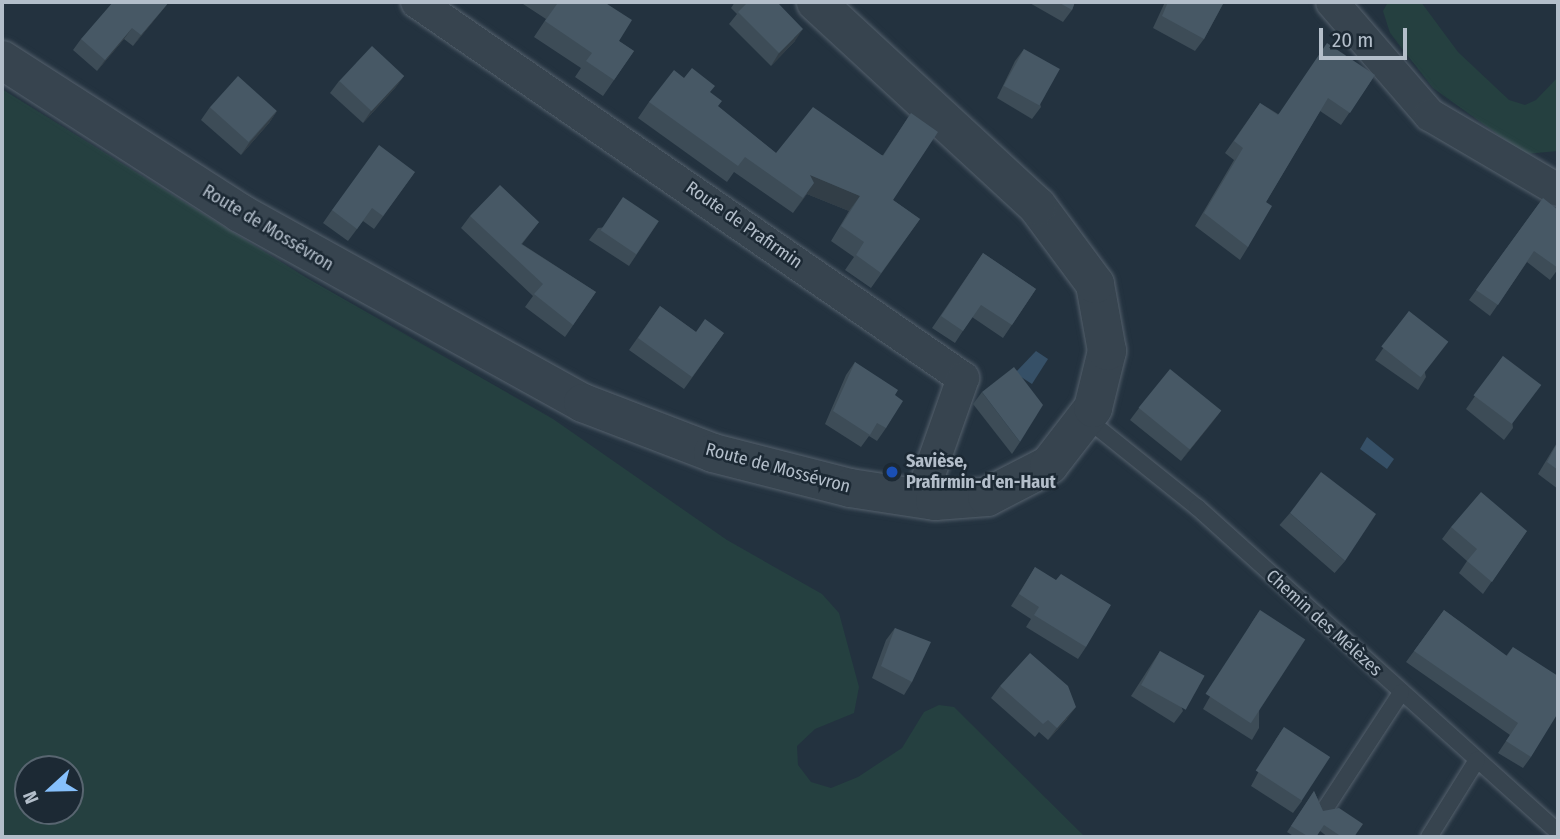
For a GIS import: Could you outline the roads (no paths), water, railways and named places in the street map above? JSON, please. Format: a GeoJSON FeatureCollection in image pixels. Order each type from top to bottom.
{"type":"FeatureCollection","features":[{"type":"Feature","properties":{"kind":"street","name":"Route de Prafirmin"},"geometry":{"type":"LineString","coordinates":[[417,2],[962,378],[920,500]]}},
{"type":"Feature","properties":{"kind":"street","name":"Route de Mossévron"},"geometry":{"type":"LineString","coordinates":[[2,60],[268,230],[583,403],[713,453],[920,500],[965,501],[1017,484],[1062,453],[1087,419],[1103,374],[1107,332],[1082,259],[1030,199],[816,2]]}},
{"type":"Feature","properties":{"kind":"street"},"geometry":{"type":"LineString","coordinates":[[1332,2],[1430,115],[1558,190]]}},
{"type":"Feature","properties":{"kind":"lane","name":"Chemin des Mélèzes"},"geometry":{"type":"LineString","coordinates":[[1087,419],[1197,507],[1558,832]]}},
{"type":"Feature","properties":{"kind":"lane"},"geometry":{"type":"LineString","coordinates":[[1325,809],[1401,693]]}},
{"type":"Feature","properties":{"kind":"lane"},"geometry":{"type":"LineString","coordinates":[[1429,837],[1477,760]]}},
{"type":"Feature","properties":{"kind":"water"},"geometry":{"type":"Polygon","coordinates":[[[1036,351],[1048,359],[1032,384],[1015,373],[1036,351]]]}},
{"type":"Feature","properties":{"kind":"water"},"geometry":{"type":"Polygon","coordinates":[[[1367,437],[1394,459],[1387,469],[1360,449],[1367,437]]]}},
{"type":"Feature","properties":{"kind":"place","name":"Savièse, Prafirmin-d'en-Haut"},"geometry":{"type":"Point","coordinates":[892,472]}}]}
